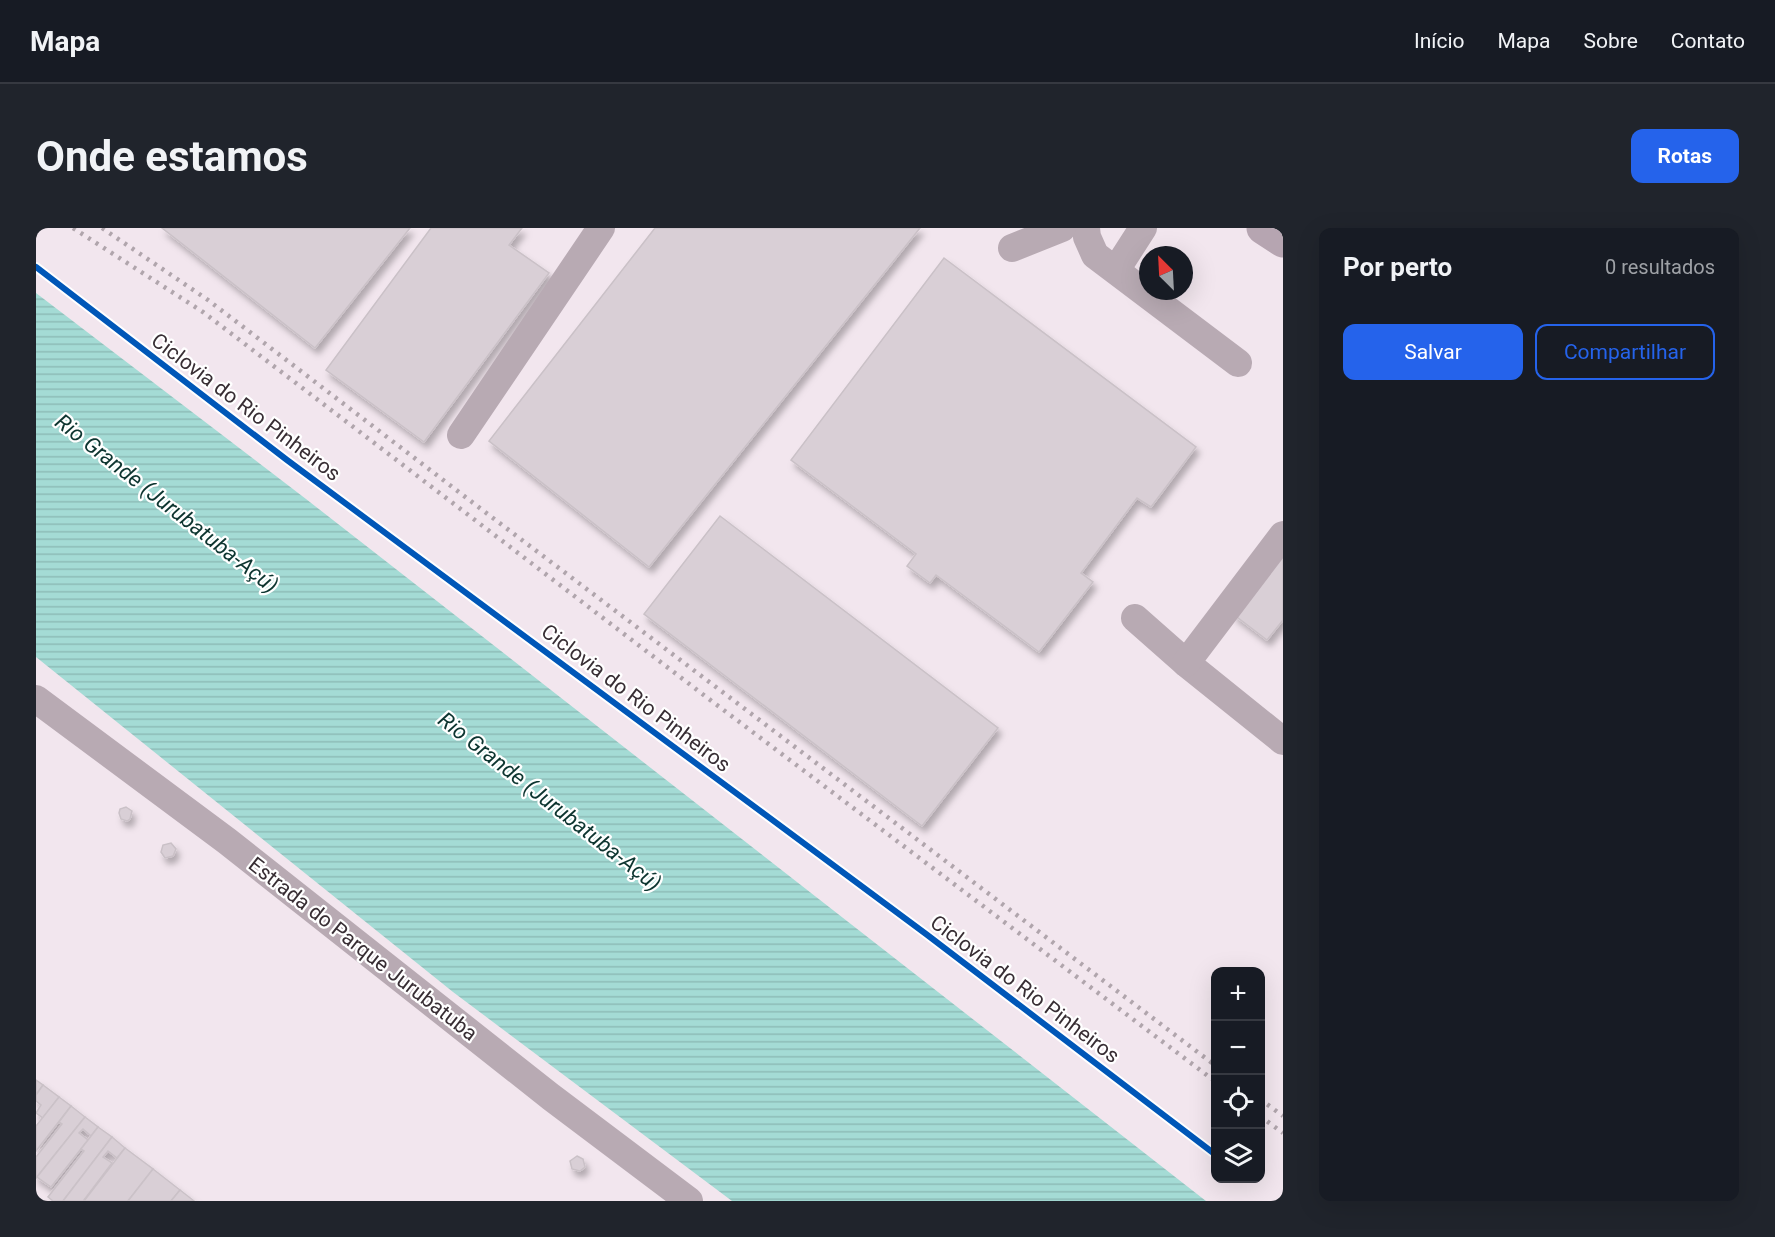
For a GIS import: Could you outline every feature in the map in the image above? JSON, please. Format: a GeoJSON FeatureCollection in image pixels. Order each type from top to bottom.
{"type":"FeatureCollection","features":[{"type":"Feature","properties":{"kind":"highway"},"geometry":{"type":"LineString","coordinates":[[1263,228],[1283,241]]}},
{"type":"Feature","properties":{"kind":"lane"},"geometry":{"type":"LineString","coordinates":[[460,435],[601,228]]}},
{"type":"Feature","properties":{"kind":"lane"},"geometry":{"type":"LineString","coordinates":[[1012,248],[1062,228]]}},
{"type":"Feature","properties":{"kind":"lane"},"geometry":{"type":"LineString","coordinates":[[1086,228],[1095,255],[1238,363]]}},
{"type":"Feature","properties":{"kind":"lane"},"geometry":{"type":"LineString","coordinates":[[1116,270],[1143,228]]}},
{"type":"Feature","properties":{"kind":"lane"},"geometry":{"type":"LineString","coordinates":[[1186,663],[1283,535]]}},
{"type":"Feature","properties":{"kind":"lane"},"geometry":{"type":"LineString","coordinates":[[1136,618],[1186,663],[1283,741]]}},
{"type":"Feature","properties":{"kind":"lane","name":"Estrada do Parque Jurubatuba"},"geometry":{"type":"LineString","coordinates":[[36,699],[227,841],[551,1097],[689,1201]]}},
{"type":"Feature","properties":{"kind":"water","name":"Rio Grande (Jurubatuba-Açú)"},"geometry":{"type":"Polygon","coordinates":[[[36,293],[306,499],[1206,1201],[732,1201],[453,992],[36,657],[36,293]]]}},
{"type":"Feature","properties":{"kind":"building"},"geometry":{"type":"Polygon","coordinates":[[[162,228],[410,228],[315,348],[162,228]]]}},
{"type":"Feature","properties":{"kind":"building"},"geometry":{"type":"Polygon","coordinates":[[[431,228],[522,228],[509,245],[549,273],[424,442],[326,370],[431,228]]]}},
{"type":"Feature","properties":{"kind":"building"},"geometry":{"type":"Polygon","coordinates":[[[655,228],[920,228],[649,567],[489,441],[655,228]]]}},
{"type":"Feature","properties":{"kind":"building"},"geometry":{"type":"Polygon","coordinates":[[[944,258],[1196,447],[1151,507],[1137,498],[1081,573],[1093,582],[1039,652],[936,575],[930,583],[907,566],[916,554],[791,460],[944,258]]]}},
{"type":"Feature","properties":{"kind":"building"},"geometry":{"type":"Polygon","coordinates":[[[720,516],[998,728],[922,826],[644,614],[720,516]]]}},
{"type":"Feature","properties":{"kind":"building"},"geometry":{"type":"Polygon","coordinates":[[[1283,550],[1283,620],[1267,640],[1233,614],[1283,550]]]}},
{"type":"Feature","properties":{"kind":"building"},"geometry":{"type":"Polygon","coordinates":[[[126,807],[132,811],[127,821],[121,819],[119,813],[120,809],[126,807]]]}},
{"type":"Feature","properties":{"kind":"building"},"geometry":{"type":"Polygon","coordinates":[[[171,843],[176,849],[173,856],[165,858],[161,852],[163,845],[171,843]]]}},
{"type":"Feature","properties":{"kind":"building"},"geometry":{"type":"Polygon","coordinates":[[[36,1080],[43,1085],[36,1095],[36,1080]]]}},
{"type":"Feature","properties":{"kind":"building"},"geometry":{"type":"Polygon","coordinates":[[[43,1085],[59,1097],[43,1118],[36,1113],[41,1105],[36,1101],[36,1095],[43,1085]]]}},
{"type":"Feature","properties":{"kind":"building"},"geometry":{"type":"Polygon","coordinates":[[[59,1097],[71,1106],[36,1151],[36,1126],[59,1097]]]}},
{"type":"Feature","properties":{"kind":"building"},"geometry":{"type":"Polygon","coordinates":[[[71,1106],[85,1117],[36,1178],[36,1157],[62,1124],[59,1122],[71,1106]]]}},
{"type":"Feature","properties":{"kind":"building"},"geometry":{"type":"Polygon","coordinates":[[[85,1117],[98,1127],[91,1136],[83,1129],[79,1133],[88,1140],[51,1187],[37,1177],[85,1117]]]}},
{"type":"Feature","properties":{"kind":"building"},"geometry":{"type":"Polygon","coordinates":[[[98,1127],[112,1137],[63,1201],[53,1201],[48,1197],[84,1151],[81,1149],[98,1127]]]}},
{"type":"Feature","properties":{"kind":"building"},"geometry":{"type":"Polygon","coordinates":[[[112,1137],[125,1148],[117,1158],[108,1151],[103,1157],[112,1163],[84,1201],[63,1201],[112,1137]]]}},
{"type":"Feature","properties":{"kind":"building"},"geometry":{"type":"Polygon","coordinates":[[[125,1148],[153,1169],[128,1201],[84,1201],[125,1148]]]}},
{"type":"Feature","properties":{"kind":"building"},"geometry":{"type":"Polygon","coordinates":[[[577,1156],[583,1159],[585,1167],[580,1171],[572,1169],[570,1161],[577,1156]]]}},
{"type":"Feature","properties":{"kind":"building"},"geometry":{"type":"Polygon","coordinates":[[[153,1169],[180,1190],[171,1201],[128,1201],[153,1169]]]}},
{"type":"Feature","properties":{"kind":"building"},"geometry":{"type":"Polygon","coordinates":[[[180,1190],[189,1197],[194,1201],[171,1201],[180,1190]]]}},
{"type":"Feature","properties":{"kind":"railway"},"geometry":{"type":"LineString","coordinates":[[73,228],[203,312],[705,696],[1211,1078]]}},
{"type":"Feature","properties":{"kind":"railway"},"geometry":{"type":"LineString","coordinates":[[102,228],[208,300],[1211,1062]]}},
{"type":"Feature","properties":{"kind":"railway"},"geometry":{"type":"LineString","coordinates":[[1265,1103],[1283,1116]]}},
{"type":"Feature","properties":{"kind":"railway"},"geometry":{"type":"LineString","coordinates":[[1265,1120],[1283,1133]]}},
{"type":"Feature","properties":{"kind":"cycle path","name":"Ciclovia do Rio Pinheiros"},"geometry":{"type":"LineString","coordinates":[[36,267],[287,460],[926,934],[1211,1151]]}}]}
